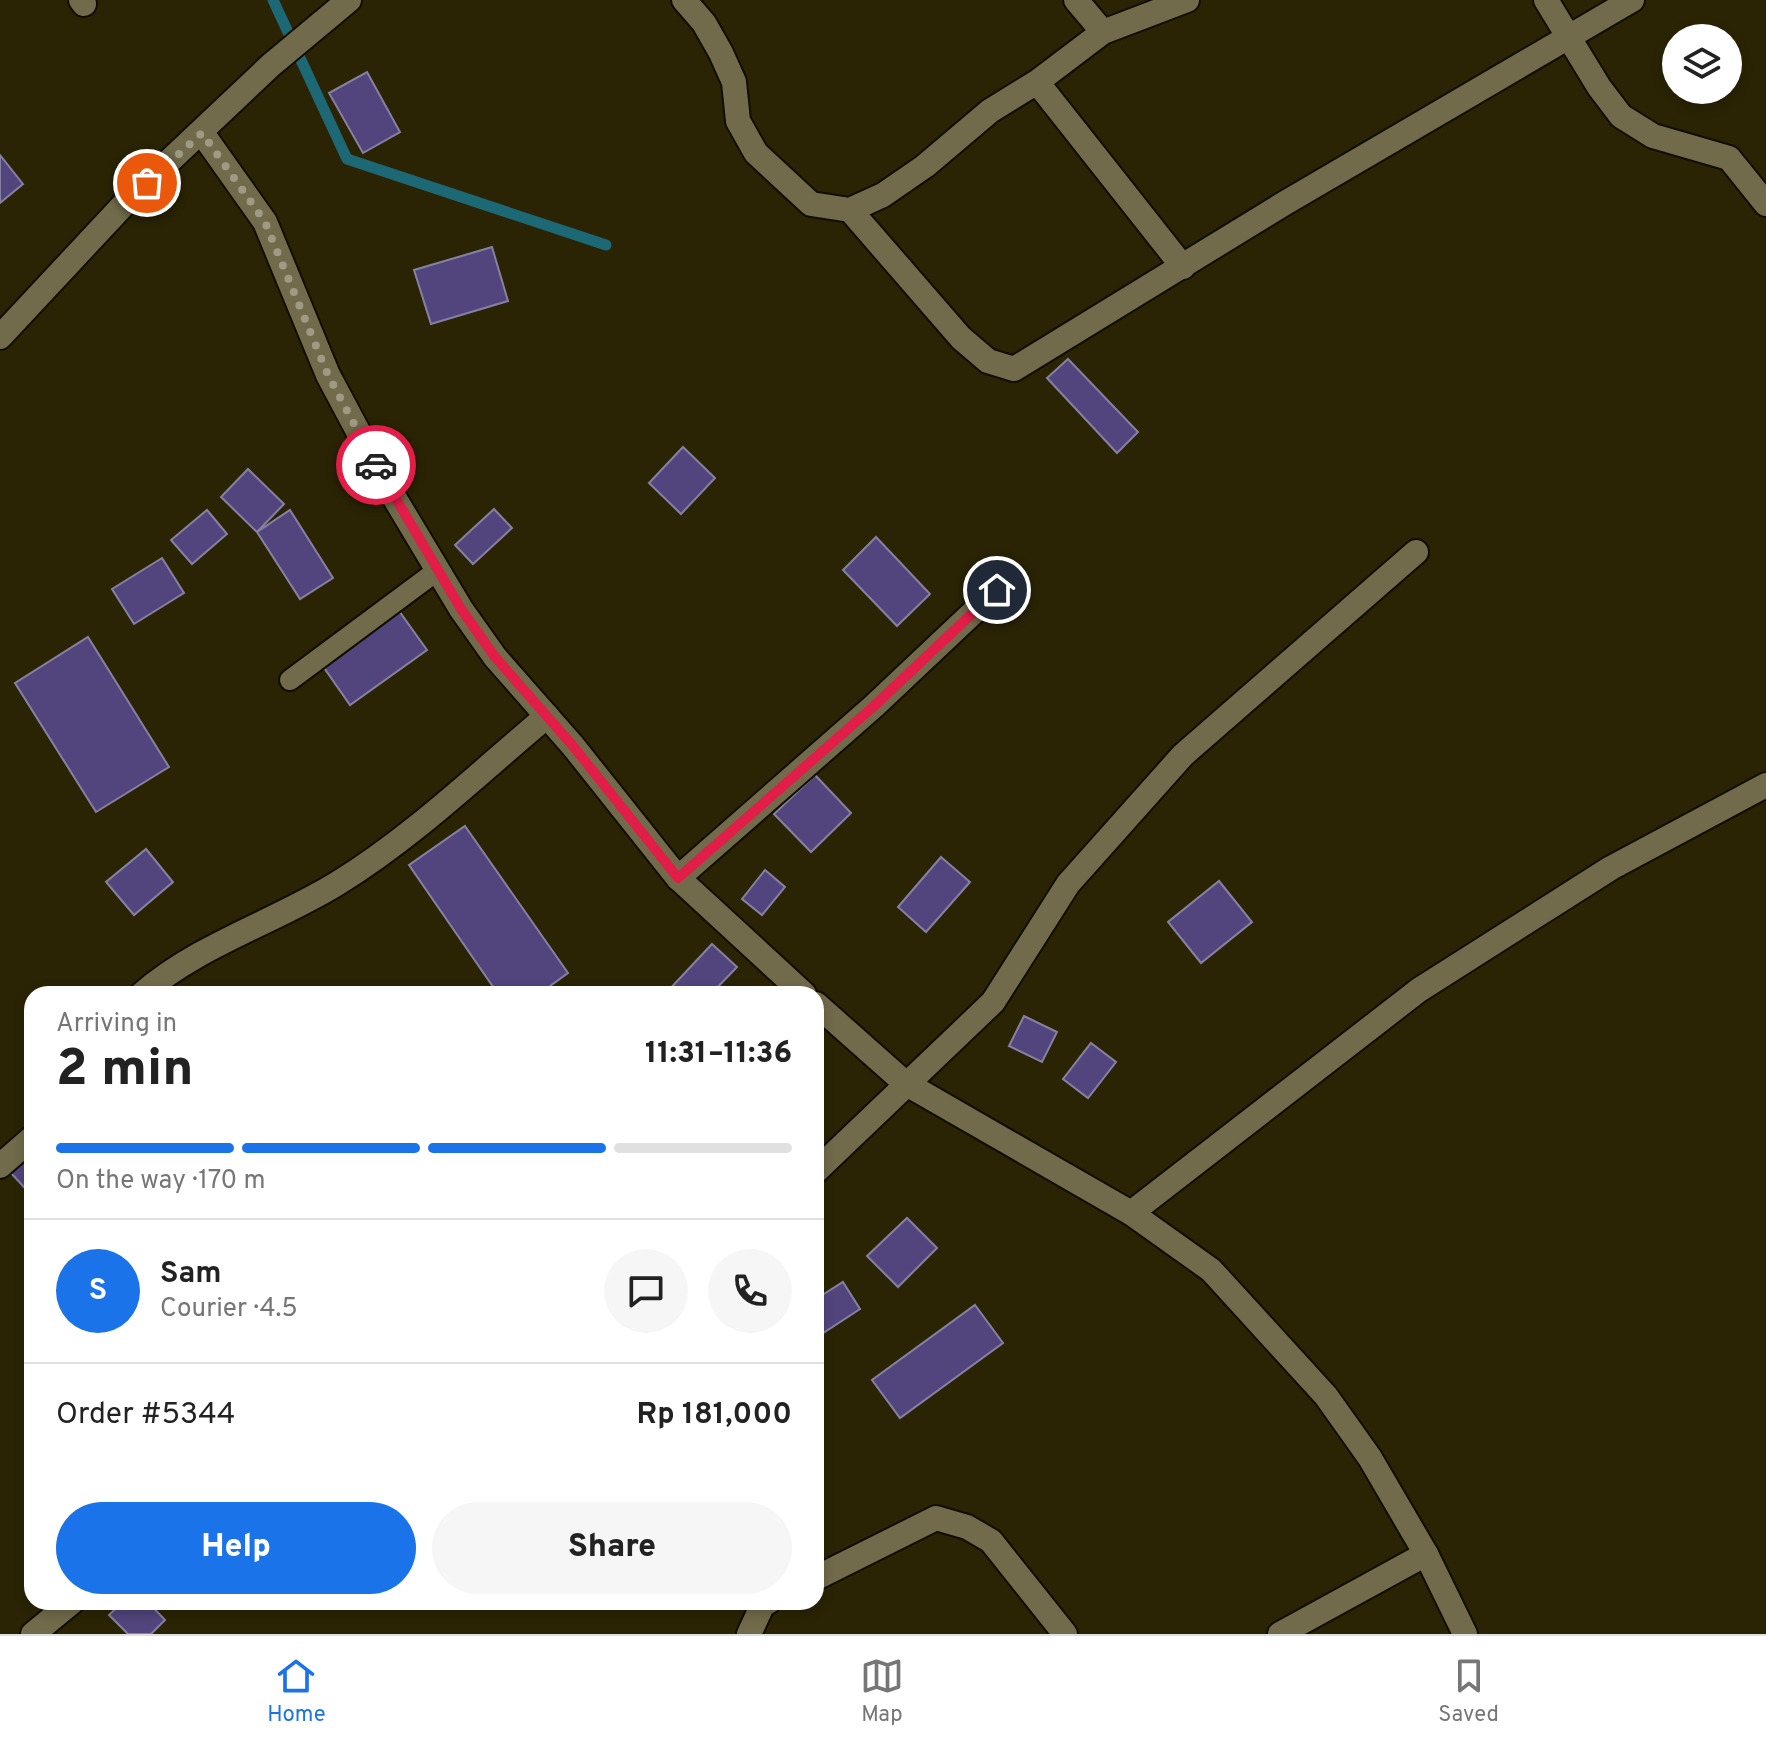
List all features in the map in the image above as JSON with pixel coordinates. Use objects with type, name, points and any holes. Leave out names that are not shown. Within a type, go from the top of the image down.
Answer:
[{"type":"street","points":[[0,337],[128,200],[271,65],[349,0]]},
{"type":"street","points":[[684,0],[704,23],[721,53],[734,82],[738,121],[756,153],[811,204],[850,210],[883,195],[925,166],[990,111],[1037,82],[1103,32],[1187,0]]},
{"type":"street","points":[[1076,0],[1103,32]]},
{"type":"street","points":[[1546,0],[1568,39],[1621,116],[1653,136],[1729,158],[1766,204]]},
{"type":"street","points":[[850,210],[961,338],[988,361],[1014,369],[1427,118],[1632,0]]},
{"type":"street","points":[[1037,82],[1183,267]]},
{"type":"street","points":[[202,133],[265,222],[328,375],[385,482],[495,657],[547,716],[678,878],[795,986]]},
{"type":"street","points":[[824,1163],[993,1002],[1068,884],[1183,755],[1416,552]]},
{"type":"street","points":[[678,878],[874,706],[997,590]]},
{"type":"street","points":[[154,986],[178,969],[339,883],[410,831],[547,716]]},
{"type":"street","points":[[1131,1213],[1419,990],[1463,960],[1611,868],[1766,785]]},
{"type":"street","points":[[824,1011],[905,1083],[1131,1213],[1211,1270],[1326,1396],[1370,1458],[1426,1554],[1465,1634]]},
{"type":"street","points":[[0,1166],[24,1145]]},
{"type":"street","points":[[824,1574],[936,1518],[967,1527],[991,1541],[1065,1634]]},
{"type":"street","points":[[1280,1634],[1426,1554]]},
{"type":"street","points":[[33,1634],[62,1610]]},
{"type":"street","points":[[749,1634],[760,1610]]},
{"type":"lane","points":[[290,680],[438,570]]},
{"type":"building","points":[[367,72],[400,132],[363,153],[329,93]]},
{"type":"building","points":[[0,155],[23,184],[0,203]]},
{"type":"building","points":[[492,247],[508,301],[431,324],[414,270]]},
{"type":"building","points":[[1068,359],[1138,432],[1117,453],[1047,378]]},
{"type":"building","points":[[683,447],[715,478],[681,514],[649,483]]},
{"type":"building","points":[[248,469],[284,504],[257,532],[221,497]]},
{"type":"building","points":[[494,509],[512,528],[473,564],[455,545]]},
{"type":"building","points":[[207,510],[227,534],[192,564],[171,540]]},
{"type":"building","points":[[290,510],[333,578],[300,599],[257,532]]},
{"type":"building","points":[[876,537],[930,594],[897,626],[843,570]]},
{"type":"building","points":[[162,558],[184,593],[134,624],[112,589]]},
{"type":"building","points":[[397,608],[427,650],[350,705],[320,662]]},
{"type":"building","points":[[88,637],[169,767],[96,812],[15,683]]},
{"type":"building","points":[[815,775],[851,813],[811,852],[774,814]]},
{"type":"building","points":[[465,826],[568,973],[550,986],[492,986],[409,865]]},
{"type":"building","points":[[146,849],[173,882],[134,915],[106,882]]},
{"type":"building","points":[[941,857],[970,882],[926,932],[898,907]]},
{"type":"building","points":[[765,870],[785,887],[762,915],[742,899]]},
{"type":"building","points":[[1219,881],[1252,922],[1201,963],[1168,922]]},
{"type":"building","points":[[712,944],[737,967],[719,986],[673,986]]},
{"type":"building","points":[[1024,1016],[1057,1032],[1042,1062],[1009,1046]]},
{"type":"building","points":[[1091,1043],[1116,1062],[1088,1098],[1063,1079]]},
{"type":"building","points":[[24,1161],[24,1187],[11,1173]]},
{"type":"building","points":[[907,1218],[937,1248],[898,1287],[867,1256]]},
{"type":"building","points":[[843,1282],[860,1309],[824,1332],[824,1294]]},
{"type":"building","points":[[975,1305],[1003,1343],[900,1418],[872,1380]]},
{"type":"building","points":[[114,1610],[156,1610],[165,1620],[151,1634],[128,1634],[109,1615]]},
{"type":"waterway","points":[[273,0],[347,159],[606,245]]},
{"type":"way so far","points":[[147,183],[202,133],[265,222],[328,375],[376,465]]},
{"type":"route","points":[[376,465],[461,609],[495,657],[573,746],[678,878],[874,706],[997,590]]}]
